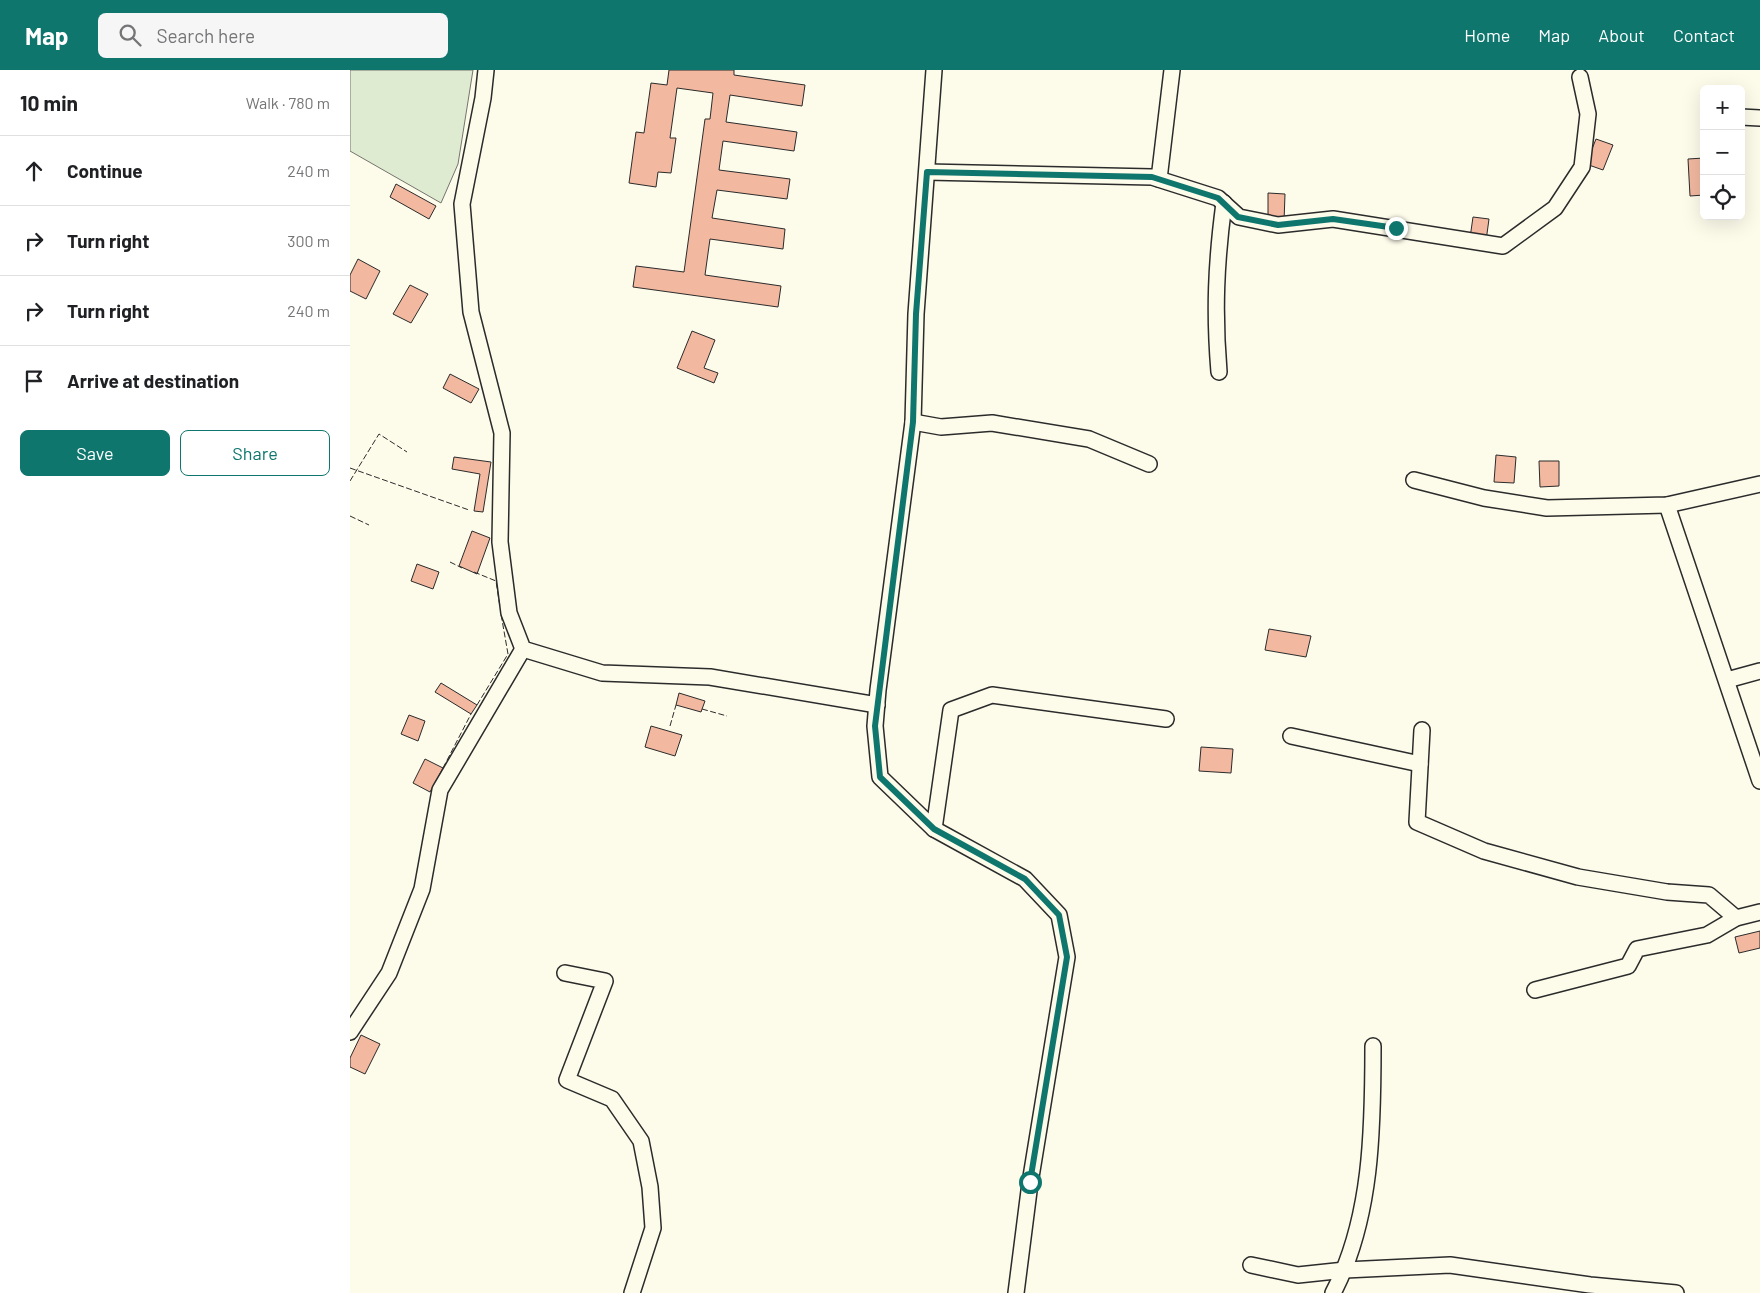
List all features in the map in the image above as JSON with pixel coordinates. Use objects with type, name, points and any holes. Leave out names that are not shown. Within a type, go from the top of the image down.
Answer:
[{"type":"street","points":[[486,70],[483,98],[462,204],[471,312],[502,433],[500,542],[509,613],[523,649]]},
{"type":"street","points":[[934,70],[916,314],[913,422],[875,726],[880,777],[934,829],[1025,879],[1059,915],[1061,923],[1067,957],[1030,1182],[1016,1293]]},
{"type":"street","points":[[1159,179],[1172,70]]},
{"type":"street","points":[[927,172],[1152,177],[1218,198],[1238,217],[1278,225],[1333,219],[1503,246],[1555,208],[1582,167],[1588,114],[1580,76]]},
{"type":"street","points":[[1745,117],[1760,118]]},
{"type":"street","points":[[1220,372],[1215,324],[1215,296],[1224,203]]},
{"type":"street","points":[[913,422],[941,427],[992,423],[1089,439],[1149,464]]},
{"type":"street","points":[[1414,480],[1484,498],[1547,508],[1667,505],[1760,484]]},
{"type":"street","points":[[1667,505],[1760,781]]},
{"type":"street","points":[[523,649],[602,674],[710,677],[877,705]]},
{"type":"street","points":[[350,1032],[389,973],[422,889],[440,790],[523,649]]},
{"type":"street","points":[[1727,680],[1760,671]]},
{"type":"street","points":[[934,829],[951,710],[992,695],[1166,719]]},
{"type":"street","points":[[1422,730],[1417,822],[1484,851],[1578,877],[1667,892],[1709,896],[1736,918]]},
{"type":"street","points":[[1290,736],[1420,764]]},
{"type":"street","points":[[1535,990],[1628,966],[1637,949],[1707,935],[1736,918],[1760,912]]},
{"type":"street","points":[[565,973],[605,981],[567,1080],[612,1099],[641,1141],[650,1188],[652,1228],[632,1293]]},
{"type":"street","points":[[1333,1293],[1345,1270],[1364,1194],[1374,1126],[1373,1046]]},
{"type":"street","points":[[1251,1265],[1298,1275],[1345,1270],[1450,1265],[1590,1285],[1676,1293]]},
{"type":"green space","points":[[350,70],[473,70],[458,164],[441,203],[350,151]]},
{"type":"building","points":[[669,70],[734,70],[734,75],[805,85],[802,106],[730,95],[726,122],[797,132],[794,151],[723,141],[719,170],[790,179],[787,199],[717,190],[712,218],[785,229],[783,249],[710,239],[705,275],[781,286],[778,307],[633,287],[636,266],[684,272],[705,119],[710,119],[713,93],[677,88],[670,138],[676,138],[671,173],[658,172],[656,187],[629,183],[636,132],[644,133],[651,83],[667,85]]},
{"type":"building","points":[[1596,139],[1613,145],[1603,170],[1586,164]]},
{"type":"building","points":[[1700,158],[1700,195],[1690,196],[1688,159]]},
{"type":"building","points":[[396,184],[436,206],[429,219],[390,197]]},
{"type":"building","points":[[1268,193],[1285,194],[1284,222],[1268,222]]},
{"type":"building","points":[[1473,217],[1489,219],[1486,241],[1470,238]]},
{"type":"building","points":[[358,259],[380,271],[366,299],[350,291],[350,275]]},
{"type":"building","points":[[410,285],[428,294],[411,323],[393,314]]},
{"type":"building","points":[[692,331],[715,340],[704,368],[718,373],[714,383],[677,368]]},
{"type":"building","points":[[450,374],[479,389],[471,403],[443,388]]},
{"type":"building","points":[[1496,455],[1516,457],[1514,483],[1494,482]]},
{"type":"building","points":[[454,457],[491,462],[483,512],[474,511],[480,474],[452,469]]},
{"type":"building","points":[[1539,461],[1559,461],[1559,486],[1540,487]]},
{"type":"building","points":[[472,531],[490,538],[477,574],[459,566]]},
{"type":"building","points":[[417,564],[439,572],[433,589],[411,581]]},
{"type":"building","points":[[1269,629],[1311,636],[1306,657],[1265,650]]},
{"type":"building","points":[[441,683],[477,705],[471,714],[435,692]]},
{"type":"building","points":[[679,693],[705,701],[701,712],[676,705]]},
{"type":"building","points":[[409,715],[425,721],[418,741],[401,734]]},
{"type":"building","points":[[651,726],[682,735],[675,756],[645,747]]},
{"type":"building","points":[[1201,747],[1233,749],[1231,773],[1199,771]]},
{"type":"building","points":[[425,759],[443,768],[430,792],[413,783]]},
{"type":"building","points":[[1760,931],[1760,948],[1739,953],[1735,937]]},
{"type":"building","points":[[361,1035],[380,1044],[365,1074],[350,1067],[350,1058]]},
{"type":"fence","points":[[350,481],[379,434],[407,452]]},
{"type":"fence","points":[[350,468],[469,510]]},
{"type":"fence","points":[[350,516],[369,525]]},
{"type":"fence","points":[[450,562],[462,568]]},
{"type":"fence","points":[[474,572],[496,581],[500,607]]},
{"type":"fence","points":[[477,705],[508,654],[501,614]]},
{"type":"fence","points":[[670,726],[676,705]]},
{"type":"fence","points":[[702,709],[727,716]]},
{"type":"fence","points":[[443,768],[471,714]]},
{"type":"route","points":[[1030,1182],[1067,957],[1059,915],[1025,879],[934,829],[880,777],[875,726],[913,422],[916,314],[927,172],[1152,177],[1218,198],[1238,217],[1278,225],[1333,219],[1396,228]]}]
